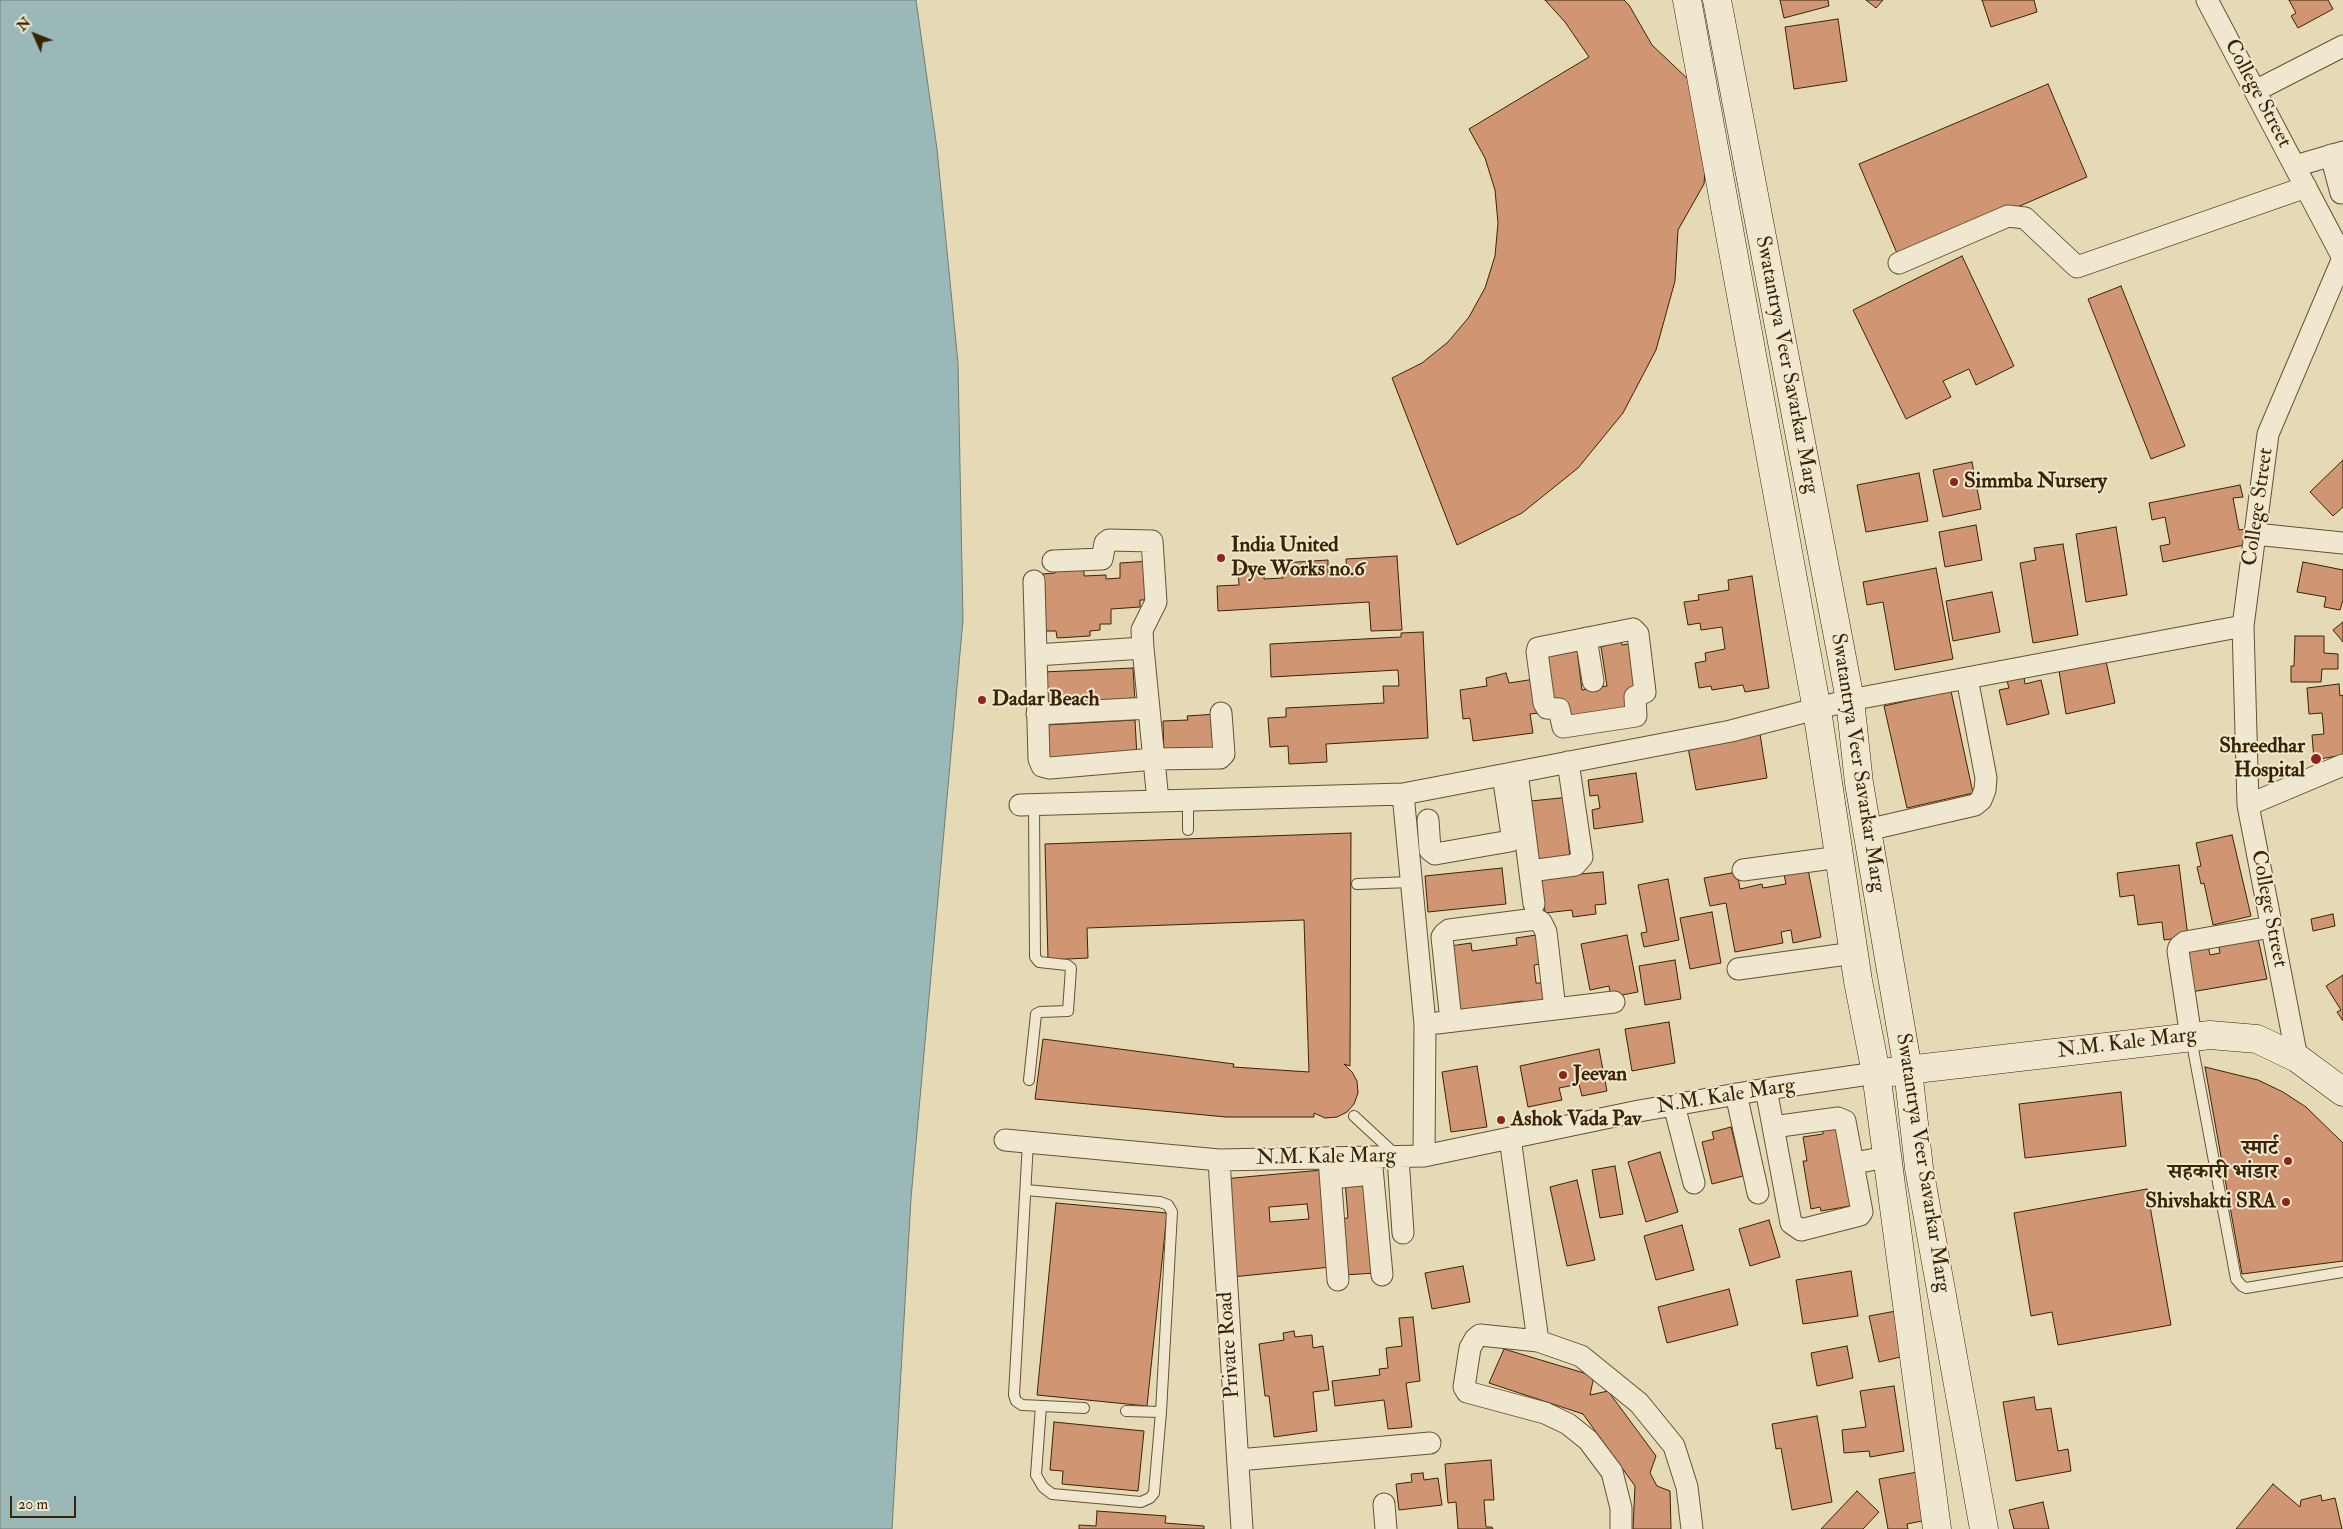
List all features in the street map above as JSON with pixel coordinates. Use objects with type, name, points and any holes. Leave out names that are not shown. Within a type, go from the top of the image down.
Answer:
[{"type":"main road","name":"Swatantrya Veer Savarkar Marg","points":[[1687,0],[1818,710],[1854,953],[1876,1073],[1937,1529]]},
{"type":"main road","name":"Swatantrya Veer Savarkar Marg","points":[[1717,0],[1850,700],[1859,783],[1908,1070],[1919,1168],[1984,1529]]},
{"type":"main road","name":"N.M. Kale Marg","points":[[1876,1073],[2210,1034],[2258,1039],[2297,1058],[2343,1092]]},
{"type":"street","name":"College Street","points":[[2207,0],[2343,258],[2268,434],[2243,626],[2248,805],[2297,1058]]},
{"type":"street","points":[[2255,91],[2343,46]]},
{"type":"street","points":[[2295,166],[2337,154],[2341,193]]},
{"type":"street","points":[[1900,263],[2008,216],[2025,218],[2077,267],[2306,187]]},
{"type":"street","points":[[2255,534],[2343,543]]},
{"type":"street","points":[[1053,561],[1102,559],[1105,543],[1109,540],[1152,541],[1156,602],[1142,630],[1158,801]]},
{"type":"street","points":[[1034,581],[1039,759],[1040,763],[1045,767],[1223,756],[1221,713]]},
{"type":"street","points":[[1027,805],[1403,794],[1731,730],[1818,710],[1850,700],[2243,626]]},
{"type":"street","points":[[1633,629],[1638,634],[1645,692],[1635,696],[1637,715],[1563,727],[1558,709],[1549,709],[1544,703],[1538,648],[1586,638],[1633,629]]},
{"type":"street","points":[[1586,638],[1594,682]]},
{"type":"street","points":[[1036,655],[1143,648]]},
{"type":"street","points":[[1867,830],[1975,805],[1981,800],[1985,790],[1986,778],[1967,678]]},
{"type":"street","points":[[1038,714],[1149,708]]},
{"type":"street","points":[[1600,722],[1606,755]]},
{"type":"street","points":[[1530,871],[1575,865],[1582,857],[1568,762]]},
{"type":"street","points":[[2248,805],[2343,765]]},
{"type":"street","points":[[1428,820],[1430,850],[1435,854],[1510,841],[1512,835],[1510,773]]},
{"type":"street","points":[[1510,773],[1530,871],[1534,904]]},
{"type":"street","points":[[1403,794],[1425,1024],[1424,1156]]},
{"type":"street","points":[[1743,870],[1840,857]]},
{"type":"street","points":[[1451,1021],[1444,934],[1450,930],[1536,919],[1544,926],[1555,1009]]},
{"type":"street","points":[[2191,1037],[2178,951],[2179,947],[2185,942],[2272,927]]},
{"type":"street","points":[[1738,969],[1854,953]]},
{"type":"street","points":[[1425,1024],[1614,1002]]},
{"type":"street","name":"N.M. Kale Marg","points":[[1005,1140],[1219,1160],[1330,1168],[1372,1166],[1398,1157],[1424,1156],[1674,1105],[1876,1073]]},
{"type":"street","points":[[1766,1089],[1773,1127],[1791,1223],[1797,1229],[1802,1230],[1860,1215],[1862,1212],[1847,1124],[1841,1118],[1773,1127]]},
{"type":"street","points":[[1736,1094],[1758,1193]]},
{"type":"street","points":[[1674,1105],[1688,1148],[1694,1183]]},
{"type":"street","points":[[1510,1138],[1538,1341]]},
{"type":"street","points":[[1398,1157],[1403,1233]]},
{"type":"street","points":[[1854,1163],[1887,1157]]},
{"type":"street","name":"Private Road","points":[[1219,1160],[1242,1529]]},
{"type":"street","points":[[1372,1166],[1382,1275]]},
{"type":"street","points":[[1330,1168],[1338,1280]]},
{"type":"street","points":[[1621,1529],[1621,1508],[1612,1472],[1588,1440],[1568,1424],[1545,1413],[1467,1392],[1464,1387],[1470,1348],[1480,1335],[1538,1341],[1581,1356],[1639,1403],[1674,1446],[1687,1487],[1692,1529]]},
{"type":"street","points":[[1238,1460],[1430,1443]]},
{"type":"street","points":[[1384,1504],[1386,1529]]},
{"type":"lane","points":[[1188,800],[1188,830]]},
{"type":"lane","points":[[1027,805],[1035,957],[1039,962],[1067,965],[1071,968],[1068,1011],[1040,1012],[1036,1014],[1029,1080]]},
{"type":"lane","points":[[1357,884],[1411,882]]},
{"type":"lane","points":[[2191,1037],[2236,1279],[2246,1288],[2343,1272]]},
{"type":"lane","points":[[1354,1116],[1398,1157]]},
{"type":"lane","points":[[1028,1142],[1014,1395],[1016,1401],[1022,1405],[1084,1408]]},
{"type":"lane","points":[[1026,1190],[1160,1202],[1168,1205],[1172,1212],[1161,1412],[1154,1493],[1150,1498],[1141,1502],[1052,1494],[1043,1487],[1036,1475],[1041,1406]]},
{"type":"lane","points":[[1126,1411],[1161,1412]]},
{"type":"water","points":[[0,0],[916,0],[937,149],[958,363],[963,620],[911,1198],[892,1529],[0,1529]]},
{"type":"building","points":[[1545,0],[1624,0],[1629,5],[1652,45],[1690,81],[1708,131],[1704,184],[1678,230],[1675,281],[1656,350],[1623,413],[1578,468],[1522,513],[1457,545],[1392,378],[1422,363],[1448,342],[1469,317],[1485,288],[1495,256],[1498,223],[1495,190],[1485,158],[1469,129],[1589,57],[1565,22]]},
{"type":"building","points":[[1780,0],[1828,0],[1829,6],[1784,18]]},
{"type":"building","points":[[1866,0],[1883,0],[1876,8]]},
{"type":"building","points":[[1982,0],[2034,0],[2037,12],[1991,27]]},
{"type":"building","points":[[2289,0],[2328,0],[2333,9],[2298,28],[2291,16],[2296,13]]},
{"type":"building","points":[[1838,19],[1847,81],[1794,89],[1785,27]]},
{"type":"building","points":[[2048,84],[2087,177],[1899,258],[1859,164]]},
{"type":"building","points":[[1962,256],[2014,366],[1976,385],[1969,369],[1943,381],[1951,397],[1906,419],[1853,310]]},
{"type":"building","points":[[2121,286],[2185,446],[2151,459],[2088,299]]},
{"type":"building","points":[[2343,460],[2343,507],[2333,516],[2310,492]]},
{"type":"building","points":[[1972,462],[1981,509],[1943,517],[1933,470]]},
{"type":"building","points":[[1919,473],[1928,521],[1866,532],[1857,485]]},
{"type":"building","points":[[2240,485],[2243,497],[2233,498],[2239,530],[2246,529],[2249,544],[2163,562],[2160,546],[2170,544],[2165,517],[2152,520],[2149,503]]},
{"type":"building","points":[[1976,525],[1982,560],[1945,567],[1939,532]]},
{"type":"building","points":[[2116,527],[2127,595],[2086,602],[2076,534]]},
{"type":"building","points":[[2063,544],[2078,635],[2033,643],[2020,563],[2036,560],[2034,548]]},
{"type":"building","points":[[1397,556],[1402,630],[1371,631],[1369,602],[1218,611],[1217,586],[1239,585],[1238,569],[1264,567],[1264,579],[1283,578],[1282,563],[1328,560],[1328,576],[1347,575],[1346,559]]},
{"type":"building","points":[[1150,561],[1151,600],[1140,600],[1140,607],[1111,609],[1111,624],[1100,624],[1100,630],[1090,631],[1090,636],[1057,638],[1056,631],[1045,631],[1042,574],[1055,573],[1055,569],[1084,567],[1084,576],[1106,575],[1106,579],[1120,578],[1120,563]]},
{"type":"building","points":[[2303,562],[2343,570],[2343,600],[2340,610],[2324,607],[2326,597],[2297,592]]},
{"type":"building","points":[[1936,568],[1953,659],[1895,670],[1883,602],[1867,605],[1863,582]]},
{"type":"building","points":[[1752,576],[1769,688],[1745,692],[1743,685],[1712,690],[1711,686],[1699,688],[1695,663],[1706,661],[1705,653],[1725,649],[1722,627],[1701,630],[1700,623],[1688,625],[1684,602],[1699,600],[1698,595],[1729,590],[1728,580]]},
{"type":"building","points":[[1992,592],[2000,632],[1953,641],[1946,601]]},
{"type":"building","points":[[2343,622],[2343,642],[2333,630]]},
{"type":"building","points":[[1423,632],[1428,738],[1326,744],[1327,762],[1289,764],[1288,746],[1270,747],[1268,718],[1286,717],[1286,708],[1384,703],[1383,686],[1399,686],[1398,670],[1271,677],[1270,644],[1401,637],[1401,633]]},
{"type":"building","points":[[2295,636],[2324,636],[2324,653],[2338,654],[2338,669],[2322,669],[2321,682],[2291,682],[2291,666],[2294,666]]},
{"type":"building","points":[[1621,641],[1622,645],[1635,643],[1642,689],[1633,715],[1567,724],[1564,700],[1549,702],[1542,655],[1577,650],[1582,690],[1607,686],[1601,647]]},
{"type":"building","points":[[2106,661],[2115,703],[2066,714],[2059,671]]},
{"type":"building","points":[[1133,668],[1135,702],[1043,706],[1043,672]]},
{"type":"building","points":[[1506,673],[1509,683],[1535,679],[1539,713],[1530,714],[1533,733],[1473,741],[1470,718],[1463,719],[1460,690],[1487,686],[1486,678]]},
{"type":"building","points":[[2024,677],[2025,684],[2041,680],[2049,714],[2007,725],[1999,690],[2009,688],[2007,681]]},
{"type":"building","points":[[2339,684],[2340,696],[2343,695],[2343,755],[2314,760],[2312,735],[2324,734],[2322,713],[2309,714],[2307,688]]},
{"type":"building","points":[[1951,691],[1973,793],[1907,808],[1884,706]]},
{"type":"building","points":[[1217,714],[1219,753],[1164,756],[1163,721],[1188,720],[1187,716]]},
{"type":"building","points":[[1135,720],[1137,757],[1048,762],[1046,725]]},
{"type":"building","points":[[1760,734],[1767,778],[1696,790],[1687,742]]},
{"type":"building","points":[[1636,773],[1643,822],[1594,829],[1592,810],[1600,808],[1598,795],[1590,796],[1588,780]]},
{"type":"building","points":[[1570,797],[1574,839],[1568,839],[1570,857],[1539,860],[1531,801]]},
{"type":"building","points":[[1351,833],[1350,1066],[1344,1064],[1357,1081],[1358,1093],[1354,1104],[1347,1112],[1337,1117],[1325,1118],[1314,1113],[1314,1117],[1226,1117],[1035,1099],[1043,1039],[1234,1064],[1233,1067],[1309,1072],[1304,920],[1087,928],[1088,958],[1048,960],[1045,844]]},
{"type":"building","points":[[2232,835],[2251,916],[2213,925],[2204,883],[2201,884],[2197,867],[2201,866],[2196,843]]},
{"type":"building","points":[[2179,865],[2188,937],[2164,940],[2162,922],[2138,925],[2134,895],[2120,897],[2117,873]]},
{"type":"building","points":[[1502,868],[1506,904],[1428,912],[1425,876]]},
{"type":"building","points":[[1808,869],[1821,937],[1793,943],[1791,930],[1781,932],[1783,943],[1735,952],[1726,903],[1710,906],[1704,878],[1737,872],[1740,889],[1762,884],[1763,888],[1786,884],[1784,874]]},
{"type":"building","points":[[1603,872],[1606,904],[1595,905],[1596,914],[1573,917],[1572,910],[1545,913],[1541,873],[1557,876]]},
{"type":"building","points":[[1668,879],[1679,940],[1644,947],[1641,933],[1647,932],[1638,885]]},
{"type":"building","points":[[1712,912],[1721,963],[1690,969],[1680,918]]},
{"type":"building","points":[[2333,914],[2335,926],[2313,931],[2311,919]]},
{"type":"building","points":[[2257,934],[2267,979],[2191,992],[2186,950],[2208,945],[2210,955],[2220,953],[2218,942]]},
{"type":"building","points":[[1536,935],[1540,964],[1534,965],[1536,983],[1543,983],[1546,1004],[1524,1006],[1523,1001],[1502,1004],[1502,1009],[1456,1015],[1450,946],[1471,943],[1472,951],[1517,945],[1516,938]]},
{"type":"building","points":[[1627,935],[1638,992],[1611,997],[1609,986],[1590,990],[1581,944]]},
{"type":"building","points":[[1675,960],[1681,999],[1645,1005],[1639,966]]},
{"type":"building","points":[[2343,975],[2343,1021],[2337,1012],[2341,1010],[2326,986]]},
{"type":"building","points":[[1669,1022],[1675,1063],[1632,1071],[1625,1029]]},
{"type":"building","name":"Jeevan","points":[[1599,1049],[1607,1091],[1582,1096],[1579,1084],[1559,1088],[1562,1100],[1528,1107],[1520,1066]]},
{"type":"building","points":[[1477,1066],[1487,1127],[1451,1132],[1442,1072]]},
{"type":"building","name":"Shivshakti SRA","points":[[2205,1067],[2258,1080],[2283,1092],[2306,1107],[2343,1143],[2343,1261],[2242,1274]]},
{"type":"building","points":[[2121,1092],[2126,1146],[2025,1158],[2019,1104]]},
{"type":"building","points":[[1842,1125],[1856,1205],[1821,1211],[1820,1207],[1811,1209],[1803,1161],[1807,1161],[1803,1137],[1823,1134],[1823,1128]]},
{"type":"building","points":[[1731,1127],[1743,1176],[1712,1184],[1702,1142],[1714,1139],[1712,1132]]},
{"type":"building","points":[[1660,1152],[1678,1212],[1646,1222],[1628,1162]]},
{"type":"building","points":[[1615,1166],[1623,1214],[1600,1218],[1592,1170]]},
{"type":"building","points":[[1322,1170],[1331,1267],[1232,1277],[1223,1179]],"holes":[[[1307,1204],[1309,1219],[1270,1222],[1269,1207]]]},
{"type":"building","points":[[1368,1180],[1376,1273],[1344,1275],[1340,1219],[1348,1218],[1345,1181]]},
{"type":"building","points":[[1577,1180],[1595,1260],[1567,1266],[1550,1187]]},
{"type":"building","points":[[2147,1189],[2171,1325],[2058,1345],[2052,1312],[2031,1316],[2014,1213]]},
{"type":"building","points":[[1056,1203],[1167,1213],[1147,1406],[1037,1395]]},
{"type":"building","points":[[1769,1220],[1780,1257],[1750,1266],[1739,1229]]},
{"type":"building","points":[[1682,1225],[1694,1270],[1656,1280],[1644,1236]]},
{"type":"building","points":[[1463,1266],[1470,1302],[1432,1309],[1425,1273]]},
{"type":"building","points":[[1851,1271],[1858,1316],[1803,1324],[1796,1280]]},
{"type":"building","points":[[1729,1289],[1738,1325],[1667,1343],[1658,1307]]},
{"type":"building","points":[[1896,1311],[1905,1356],[1879,1362],[1869,1316]]},
{"type":"building","points":[[1413,1317],[1420,1381],[1406,1383],[1412,1427],[1388,1429],[1384,1400],[1335,1406],[1332,1381],[1380,1375],[1379,1369],[1388,1368],[1386,1348],[1402,1346],[1399,1318]]},
{"type":"building","points":[[1294,1331],[1295,1337],[1312,1335],[1313,1348],[1323,1346],[1329,1390],[1313,1392],[1317,1431],[1274,1437],[1269,1396],[1265,1396],[1259,1344],[1284,1340],[1283,1333]]},
{"type":"building","points":[[1847,1346],[1853,1378],[1817,1386],[1811,1353]]},
{"type":"building","points":[[1504,1349],[1594,1376],[1590,1395],[1608,1391],[1656,1456],[1650,1473],[1657,1486],[1670,1491],[1671,1529],[1633,1529],[1635,1486],[1583,1414],[1489,1383]]},
{"type":"building","points":[[1894,1386],[1904,1451],[1870,1457],[1869,1451],[1844,1453],[1842,1430],[1866,1427],[1860,1391]]},
{"type":"building","points":[[2034,1397],[2036,1410],[2051,1408],[2058,1451],[2068,1449],[2071,1471],[2016,1481],[2003,1402]]},
{"type":"building","points":[[1817,1416],[1832,1502],[1792,1510],[1781,1448],[1776,1449],[1772,1424]]},
{"type":"building","points":[[1054,1422],[1144,1431],[1138,1491],[1062,1484],[1063,1471],[1050,1470]]},
{"type":"building","points":[[1491,1460],[1494,1500],[1484,1500],[1486,1527],[1492,1527],[1493,1529],[1458,1529],[1456,1502],[1448,1503],[1445,1464]]},
{"type":"building","points":[[1923,1471],[1932,1519],[1907,1524],[1908,1529],[1888,1529],[1879,1479]]},
{"type":"building","points":[[1423,1473],[1424,1480],[1438,1478],[1442,1505],[1399,1510],[1396,1484],[1412,1482],[1411,1474]]},
{"type":"building","points":[[2273,1484],[2300,1507],[2301,1500],[2321,1495],[2322,1501],[2335,1498],[2342,1529],[2236,1529]]},
{"type":"building","points":[[1857,1491],[1879,1512],[1863,1529],[1821,1529]]},
{"type":"building","points":[[2043,1502],[2049,1529],[2014,1529],[2009,1510]]},
{"type":"building","points":[[1097,1511],[1166,1516],[1165,1523],[1204,1526],[1204,1529],[1079,1529],[1079,1525],[1096,1526]]},
{"type":"place","name":"Simmba Nursery","points":[[1954,482]]},
{"type":"place","name":"India United Dye Works no.6","points":[[1221,558]]},
{"type":"place","name":"Dadar Beach","points":[[982,700]]},
{"type":"place","name":"Shreedhar Hospital","points":[[2316,759]]},
{"type":"place","name":"Jeevan","points":[[1563,1075]]},
{"type":"place","name":"Ashok Vada Pav","points":[[1501,1120]]},
{"type":"place","name":"स्मार्ट सहकारी भांडार","points":[[2288,1161]]},
{"type":"place","name":"Shivshakti SRA","points":[[2286,1202]]}]
